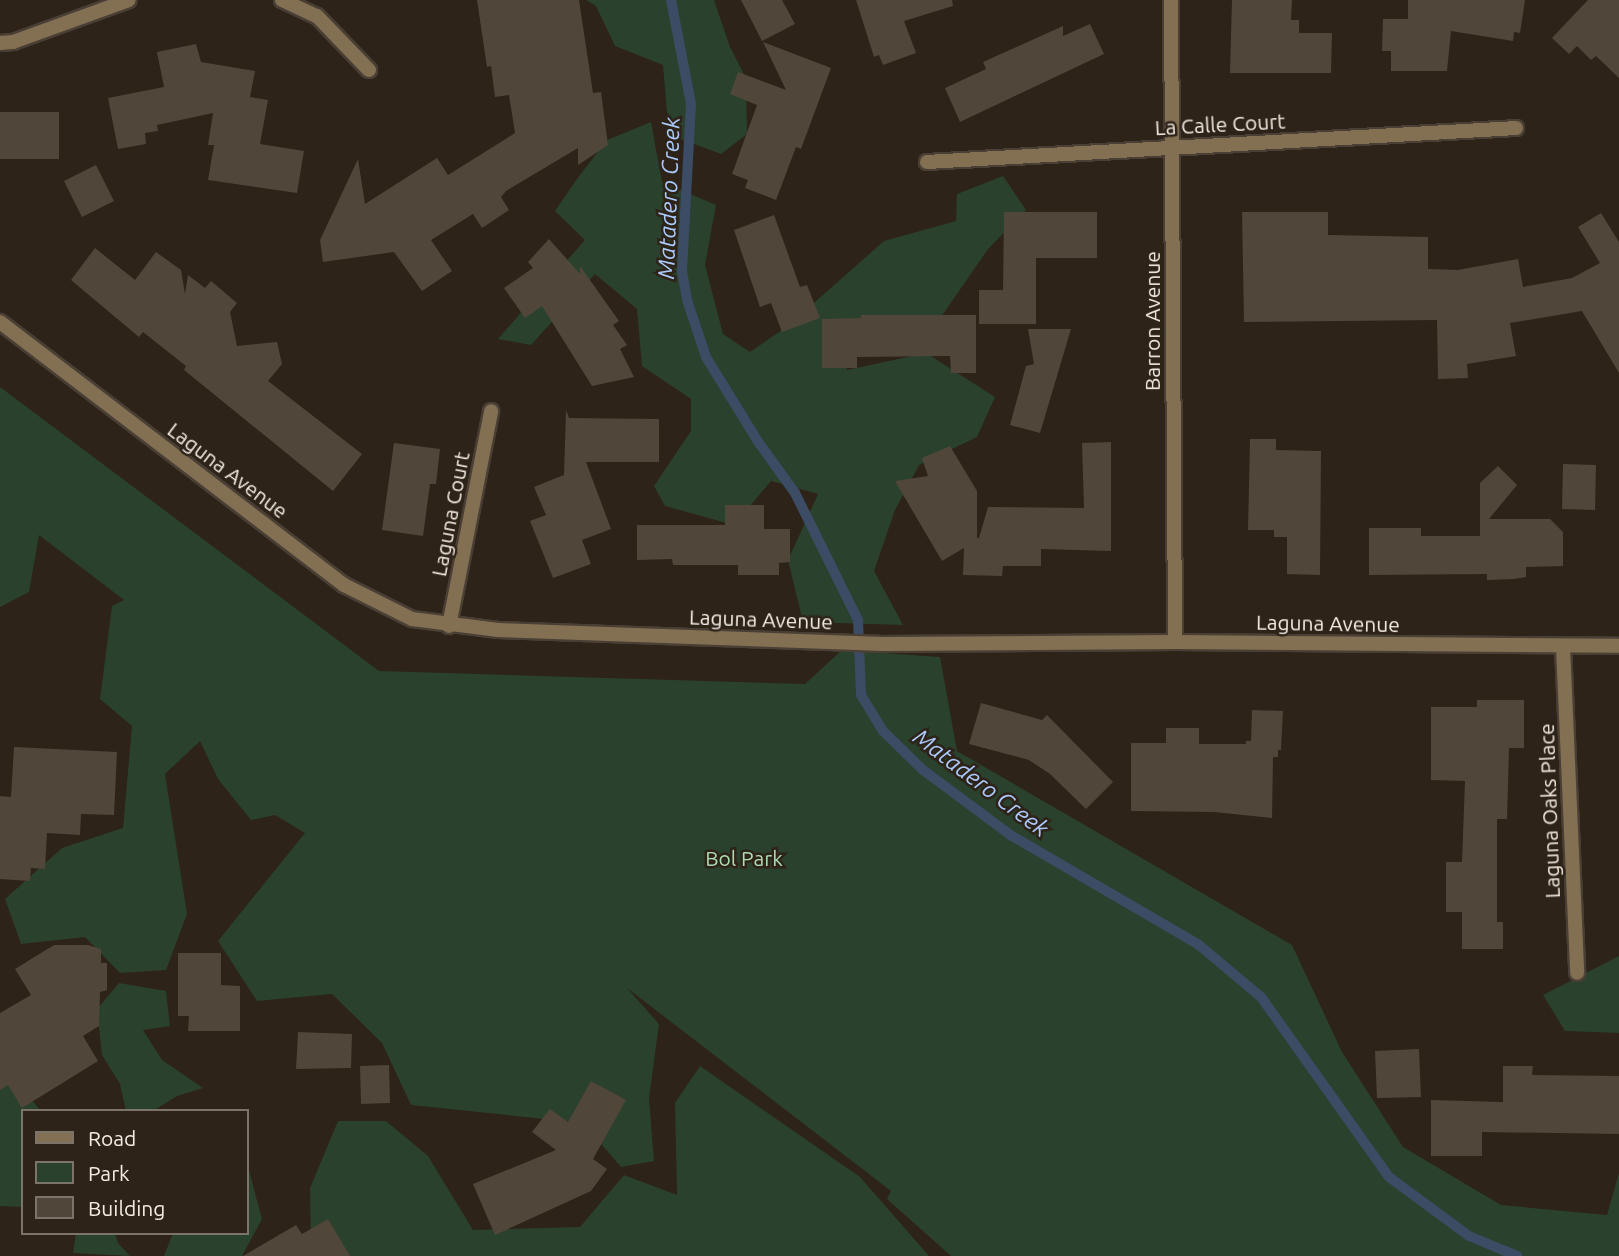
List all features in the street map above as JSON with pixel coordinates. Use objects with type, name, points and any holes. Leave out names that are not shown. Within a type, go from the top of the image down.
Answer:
[{"type":"street","points":[[0,43],[13,42],[129,0]]},
{"type":"street","points":[[282,0],[317,16],[369,70]]},
{"type":"street","name":"Barron Avenue","points":[[1171,0],[1175,642]]},
{"type":"street","name":"La Calle Court","points":[[927,162],[1516,128]]},
{"type":"street","name":"Laguna Avenue","points":[[0,322],[344,585],[412,619],[449,626],[836,643],[1175,642],[1619,646]]},
{"type":"street","name":"Laguna Court","points":[[449,626],[491,411]]},
{"type":"street","name":"Laguna Oaks Place","points":[[1563,647],[1577,973]]},
{"type":"green space","points":[[586,0],[714,0],[730,47],[746,78],[747,134],[721,154],[678,138],[667,113],[663,65],[615,46],[596,6]]},
{"type":"green space","points":[[651,122],[662,182],[716,205],[705,265],[723,334],[750,352],[789,325],[884,241],[956,221],[957,194],[1003,176],[1026,210],[988,249],[939,320],[840,339],[847,370],[926,353],[995,397],[977,437],[919,465],[895,510],[874,571],[903,625],[803,622],[788,560],[818,494],[771,481],[734,525],[665,506],[654,486],[691,431],[691,399],[642,366],[637,309],[595,274],[531,345],[498,339],[585,240],[555,211],[577,179],[607,140]]},
{"type":"green space","name":"Bol Park","points":[[0,387],[379,671],[805,684],[842,650],[940,657],[957,751],[1292,945],[1342,1052],[1403,1147],[1501,1205],[1607,1215],[1619,1173],[1619,1256],[951,1256],[887,1199],[891,1191],[627,988],[659,1024],[649,1098],[654,1161],[621,1167],[583,1123],[411,1105],[382,1043],[332,994],[257,1001],[218,941],[305,833],[275,815],[251,820],[218,779],[200,741],[165,774],[187,914],[166,970],[120,973],[85,937],[21,944],[5,899],[62,848],[123,828],[132,726],[100,699],[112,606],[124,600],[39,535],[29,592],[0,607]]},
{"type":"green space","points":[[1619,956],[1619,1033],[1565,1031],[1543,995]]},
{"type":"green space","points":[[119,983],[166,991],[170,1026],[143,1030],[162,1060],[203,1088],[177,1096],[156,1109],[126,1109],[120,1084],[102,1055],[97,1009]]},
{"type":"green space","points":[[700,1066],[860,1177],[929,1256],[311,1256],[310,1188],[338,1121],[386,1121],[428,1156],[473,1230],[580,1227],[624,1175],[677,1195],[675,1103]]},
{"type":"green space","points":[[0,1081],[15,1081],[39,1109],[21,1109],[21,1207],[0,1206]]},
{"type":"green space","points":[[248,1167],[262,1219],[242,1256],[164,1256],[172,1235],[248,1235]]},
{"type":"green space","points":[[76,1235],[116,1235],[118,1243],[130,1256],[73,1253]]},
{"type":"building","points":[[477,0],[579,0],[593,93],[601,92],[608,145],[578,165],[578,148],[506,191],[501,197],[509,210],[482,228],[473,214],[431,240],[452,271],[422,291],[394,252],[323,262],[320,240],[358,159],[365,204],[437,158],[448,175],[515,133],[509,95],[495,97],[491,66],[487,67]]},
{"type":"building","points":[[741,0],[782,0],[795,24],[762,41]]},
{"type":"building","points":[[856,0],[952,0],[953,6],[904,21],[916,53],[883,65],[879,55],[874,57]]},
{"type":"building","points":[[1232,0],[1292,0],[1291,20],[1299,20],[1299,33],[1332,33],[1331,73],[1230,73]]},
{"type":"building","points":[[1408,0],[1525,0],[1520,33],[1514,32],[1513,41],[1451,31],[1447,71],[1391,71],[1391,51],[1382,51],[1383,19],[1408,19]]},
{"type":"building","points":[[1588,0],[1619,0],[1619,78],[1596,56],[1591,60],[1577,46],[1569,54],[1552,38]]},
{"type":"building","points":[[1090,24],[1104,54],[960,122],[945,88],[986,69],[983,62],[1063,26],[1063,36]]},
{"type":"building","points":[[763,42],[831,68],[801,149],[796,147],[776,200],[745,188],[748,180],[732,174],[757,105],[730,94],[738,72],[786,90]]},
{"type":"building","points":[[196,44],[201,62],[255,71],[250,97],[268,100],[260,144],[304,151],[297,193],[208,180],[214,145],[208,145],[213,113],[157,125],[158,131],[145,133],[146,144],[118,149],[108,98],[164,87],[157,52]]},
{"type":"building","points":[[0,112],[59,112],[59,159],[0,159]]},
{"type":"building","points":[[96,165],[114,201],[82,217],[64,181]]},
{"type":"building","points":[[1004,212],[1097,212],[1097,258],[1036,258],[1036,324],[979,324],[979,290],[1003,290]]},
{"type":"building","points":[[1242,212],[1328,212],[1328,235],[1428,237],[1428,269],[1458,270],[1518,259],[1523,287],[1572,278],[1600,263],[1578,227],[1601,213],[1619,242],[1619,373],[1582,311],[1510,323],[1516,356],[1467,364],[1468,378],[1438,379],[1437,320],[1244,322]]},
{"type":"building","points":[[774,215],[800,287],[807,285],[820,318],[782,332],[771,303],[760,307],[734,230]]},
{"type":"building","points":[[549,239],[580,274],[580,266],[619,321],[613,325],[627,345],[620,349],[634,377],[592,386],[542,306],[525,318],[504,288],[533,268],[528,262]]},
{"type":"building","points":[[95,248],[135,280],[156,252],[181,270],[185,294],[188,275],[205,288],[211,281],[237,303],[230,312],[237,346],[277,342],[282,364],[268,381],[362,454],[333,491],[184,370],[186,366],[143,332],[139,337],[71,280]]},
{"type":"building","points":[[861,315],[976,315],[976,373],[951,373],[950,356],[857,357],[857,368],[822,368],[822,319],[861,318]]},
{"type":"building","points":[[1028,329],[1071,329],[1040,433],[1010,425],[1026,366],[1034,364]]},
{"type":"building","points":[[566,410],[569,418],[659,419],[659,462],[586,462],[611,529],[582,540],[591,564],[553,578],[530,521],[546,515],[534,487],[564,475]]},
{"type":"building","points":[[1250,439],[1276,439],[1276,450],[1321,451],[1320,575],[1287,574],[1287,537],[1274,537],[1274,530],[1248,530]]},
{"type":"building","points":[[1111,442],[1111,551],[1041,549],[1041,566],[1003,566],[1002,576],[963,575],[964,548],[942,561],[895,481],[928,476],[922,458],[950,446],[977,491],[979,538],[988,507],[1084,508],[1082,443]]},
{"type":"building","points":[[394,443],[440,449],[436,484],[430,484],[423,536],[382,530]]},
{"type":"building","points":[[1563,464],[1596,465],[1595,510],[1562,509]]},
{"type":"building","points":[[1498,466],[1517,485],[1489,519],[1550,519],[1563,532],[1563,566],[1526,567],[1526,577],[1514,579],[1487,580],[1487,574],[1369,575],[1369,528],[1421,528],[1421,536],[1480,536],[1480,483]]},
{"type":"building","points":[[725,505],[764,505],[764,529],[790,529],[790,562],[779,563],[779,575],[738,575],[738,565],[673,565],[672,559],[637,560],[637,525],[725,525]]},
{"type":"building","points":[[1477,700],[1524,700],[1524,748],[1509,748],[1507,819],[1497,819],[1497,922],[1503,922],[1503,949],[1462,949],[1462,912],[1446,912],[1446,862],[1462,862],[1465,781],[1431,780],[1431,707],[1477,707]]},
{"type":"building","points":[[981,703],[1042,720],[1047,715],[1113,782],[1086,809],[1050,774],[1029,760],[969,744]]},
{"type":"building","points":[[1252,710],[1283,711],[1281,750],[1278,750],[1278,757],[1273,757],[1272,818],[1214,812],[1131,811],[1131,743],[1166,743],[1166,728],[1199,728],[1199,744],[1246,744],[1246,741],[1251,741]]},
{"type":"building","points":[[14,747],[117,752],[114,815],[81,814],[80,835],[47,833],[45,869],[31,868],[30,881],[0,879],[0,796],[11,797]]},
{"type":"building","points":[[54,945],[88,945],[101,949],[101,963],[107,963],[107,990],[100,992],[99,1026],[83,1036],[98,1061],[22,1108],[8,1085],[0,1090],[0,1013],[31,995],[15,969]]},
{"type":"building","points":[[178,953],[221,953],[221,985],[240,986],[240,1031],[188,1031],[189,1016],[178,1016]]},
{"type":"building","points":[[298,1032],[352,1034],[351,1068],[296,1069]]},
{"type":"building","points":[[1419,1049],[1421,1097],[1377,1098],[1375,1051]]},
{"type":"building","points":[[389,1065],[390,1103],[361,1104],[360,1066]]},
{"type":"building","points":[[1503,1066],[1533,1066],[1532,1075],[1619,1076],[1619,1134],[1482,1132],[1482,1156],[1431,1156],[1431,1100],[1503,1102]]},
{"type":"building","points":[[591,1081],[626,1100],[593,1159],[607,1169],[591,1191],[495,1235],[473,1184],[556,1150],[532,1132],[550,1109],[568,1122]]},
{"type":"building","points":[[328,1219],[350,1256],[243,1256],[296,1225],[302,1234]]},
{"type":"waterway","name":"Matadero Creek","points":[[671,0],[691,104],[682,271],[687,300],[706,357],[759,443],[795,493],[858,620],[861,695],[883,731],[923,770],[1012,836],[1199,945],[1261,997],[1389,1177],[1469,1236],[1517,1256]]}]
